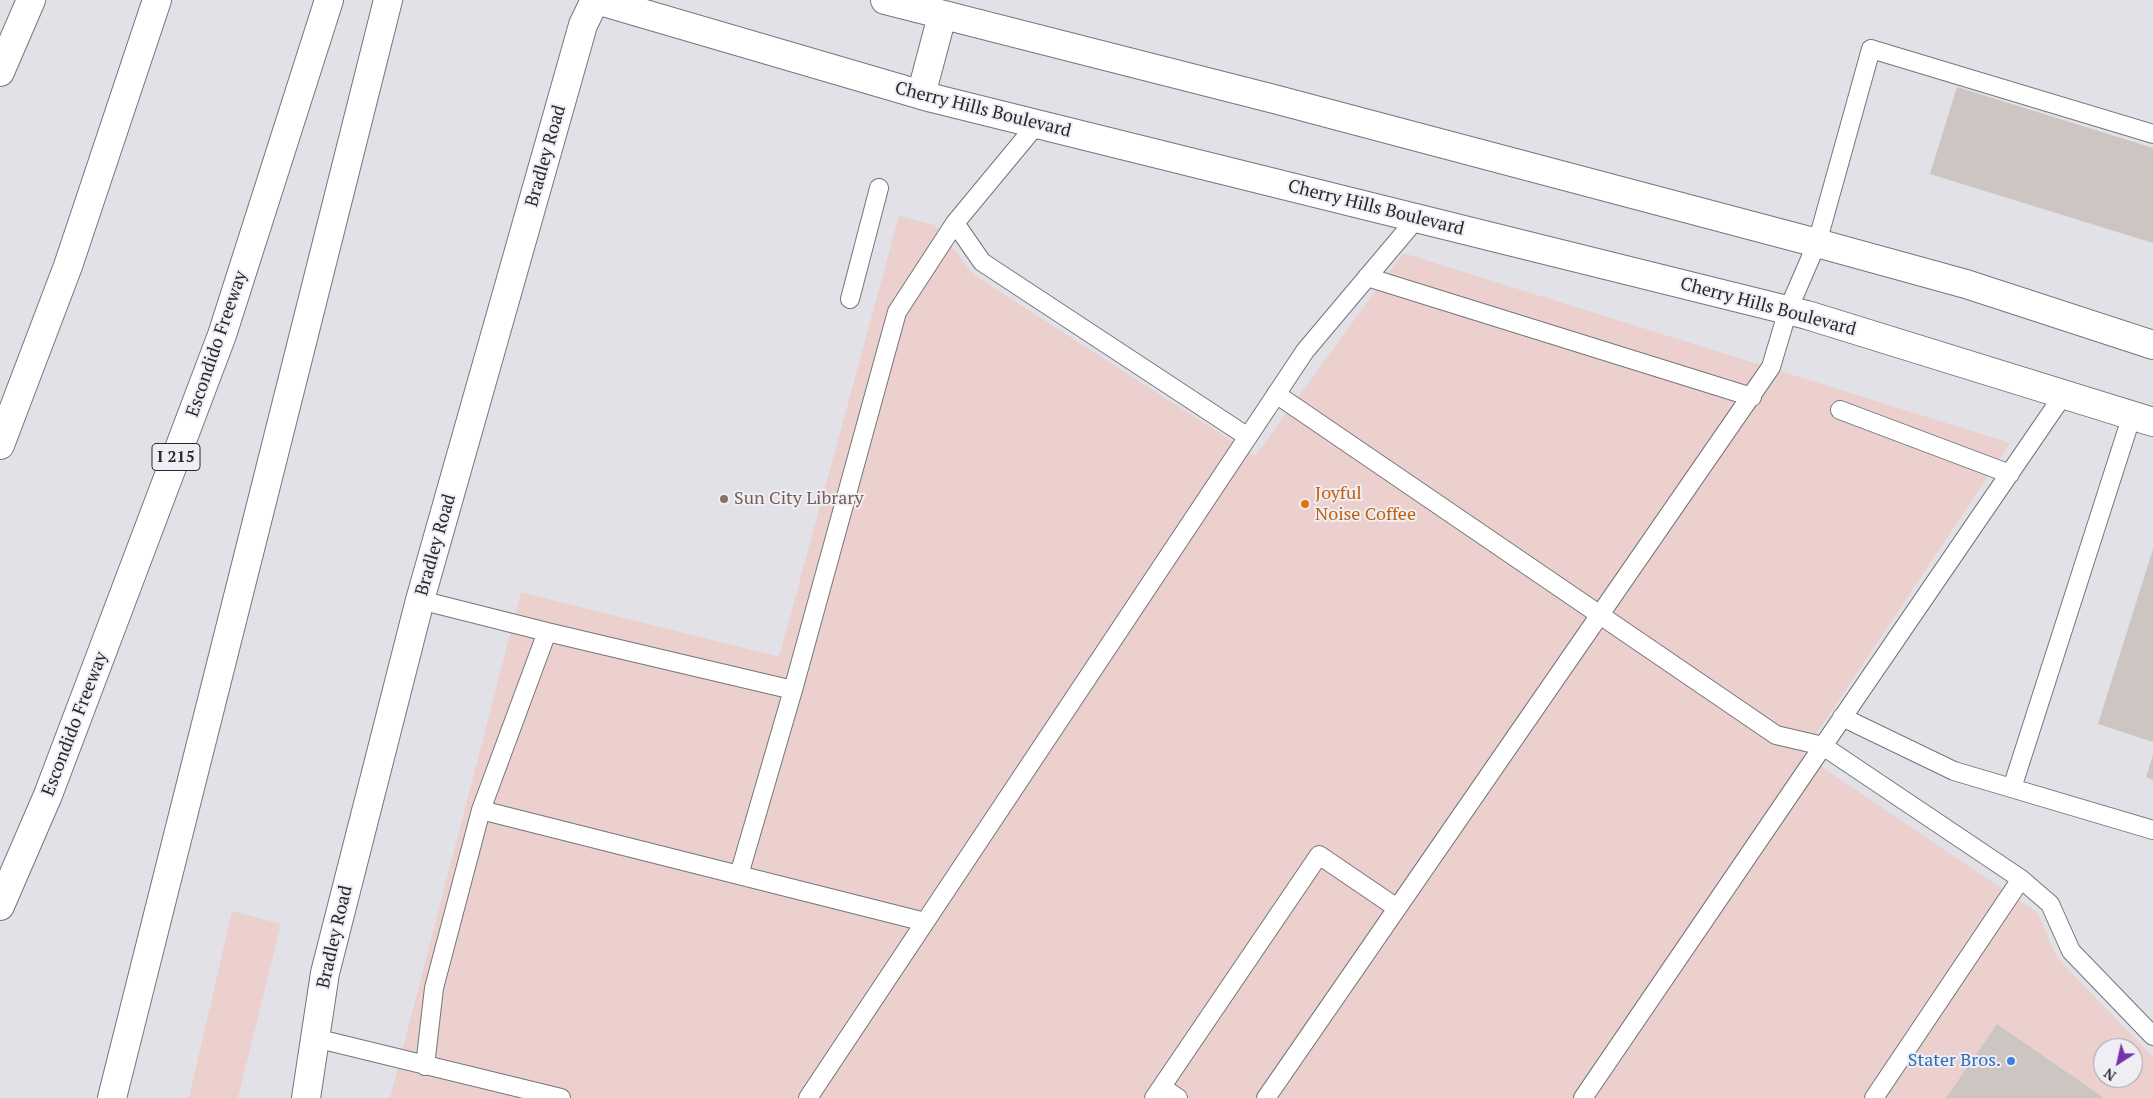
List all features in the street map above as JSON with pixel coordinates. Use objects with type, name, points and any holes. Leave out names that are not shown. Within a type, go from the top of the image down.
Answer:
[{"type":"main road","points":[[0,72],[31,0]]},
{"type":"main road","points":[[0,445],[68,266],[157,0]]},
{"type":"main road","name":"Escondido Freeway","points":[[0,906],[48,795],[222,335],[329,0]]},
{"type":"main road","points":[[112,1098],[388,0]]},
{"type":"main road","name":"Cherry Hills Boulevard","points":[[596,0],[921,95],[1788,310],[2142,418]]},
{"type":"main road","name":"Bradley Road","points":[[306,1098],[325,973],[420,600],[583,25],[596,0]]},
{"type":"main road","points":[[885,0],[1274,99],[1818,243],[1966,284],[2153,345]]},
{"type":"main road","points":[[921,95],[942,16]]},
{"type":"lane","points":[[1266,1098],[1601,616],[1771,367],[1788,310],[1818,243],[1871,49],[2153,134]]},
{"type":"lane","points":[[739,875],[793,690],[897,312],[955,223],[1037,124]]},
{"type":"lane","points":[[850,299],[879,188]]},
{"type":"lane","points":[[808,1098],[1305,351],[1417,218]]},
{"type":"lane","points":[[955,223],[982,262],[1248,437]]},
{"type":"lane","points":[[1367,277],[1752,397]]},
{"type":"lane","points":[[1276,394],[1776,734],[1823,746],[2021,879],[2050,904],[2071,951],[2153,1036]]},
{"type":"lane","points":[[1583,1098],[2064,394]]},
{"type":"lane","points":[[1840,410],[2010,474]]},
{"type":"lane","points":[[2012,788],[2142,418]]},
{"type":"lane","points":[[420,600],[546,632],[793,690]]},
{"type":"lane","points":[[425,1066],[434,988],[480,810],[546,632]]},
{"type":"lane","points":[[1842,717],[1954,771],[2153,830]]},
{"type":"lane","points":[[480,810],[925,922]]},
{"type":"lane","points":[[1178,1098],[1158,1093],[1319,855],[1397,908]]},
{"type":"lane","points":[[1874,1098],[2021,879]]},
{"type":"lane","points":[[315,1038],[561,1098]]},
{"type":"shaded area","points":[[899,216],[935,225],[974,275],[1255,456],[1403,253],[2010,443],[1803,754],[2038,913],[2057,958],[2135,1038],[2093,1038],[2093,1088],[2143,1088],[2143,1047],[2153,1057],[2153,1098],[390,1098],[521,592],[779,657]]},
{"type":"shaded area","points":[[232,911],[281,924],[238,1098],[189,1098]]},
{"type":"building","points":[[1957,87],[2153,148],[2153,243],[1930,174]]},
{"type":"building","points":[[2153,549],[2153,742],[2098,724]]},
{"type":"building","points":[[2153,755],[2153,780],[2146,777]]},
{"type":"building","name":"Stater Bros.","points":[[1997,1024],[2104,1098],[1946,1098]]},
{"type":"place","name":"Sun City Library","points":[[724,499]]},
{"type":"place","name":"Joyful Noise Coffee","points":[[1305,504]]},
{"type":"place","name":"Stater Bros.","points":[[2011,1061]]}]
